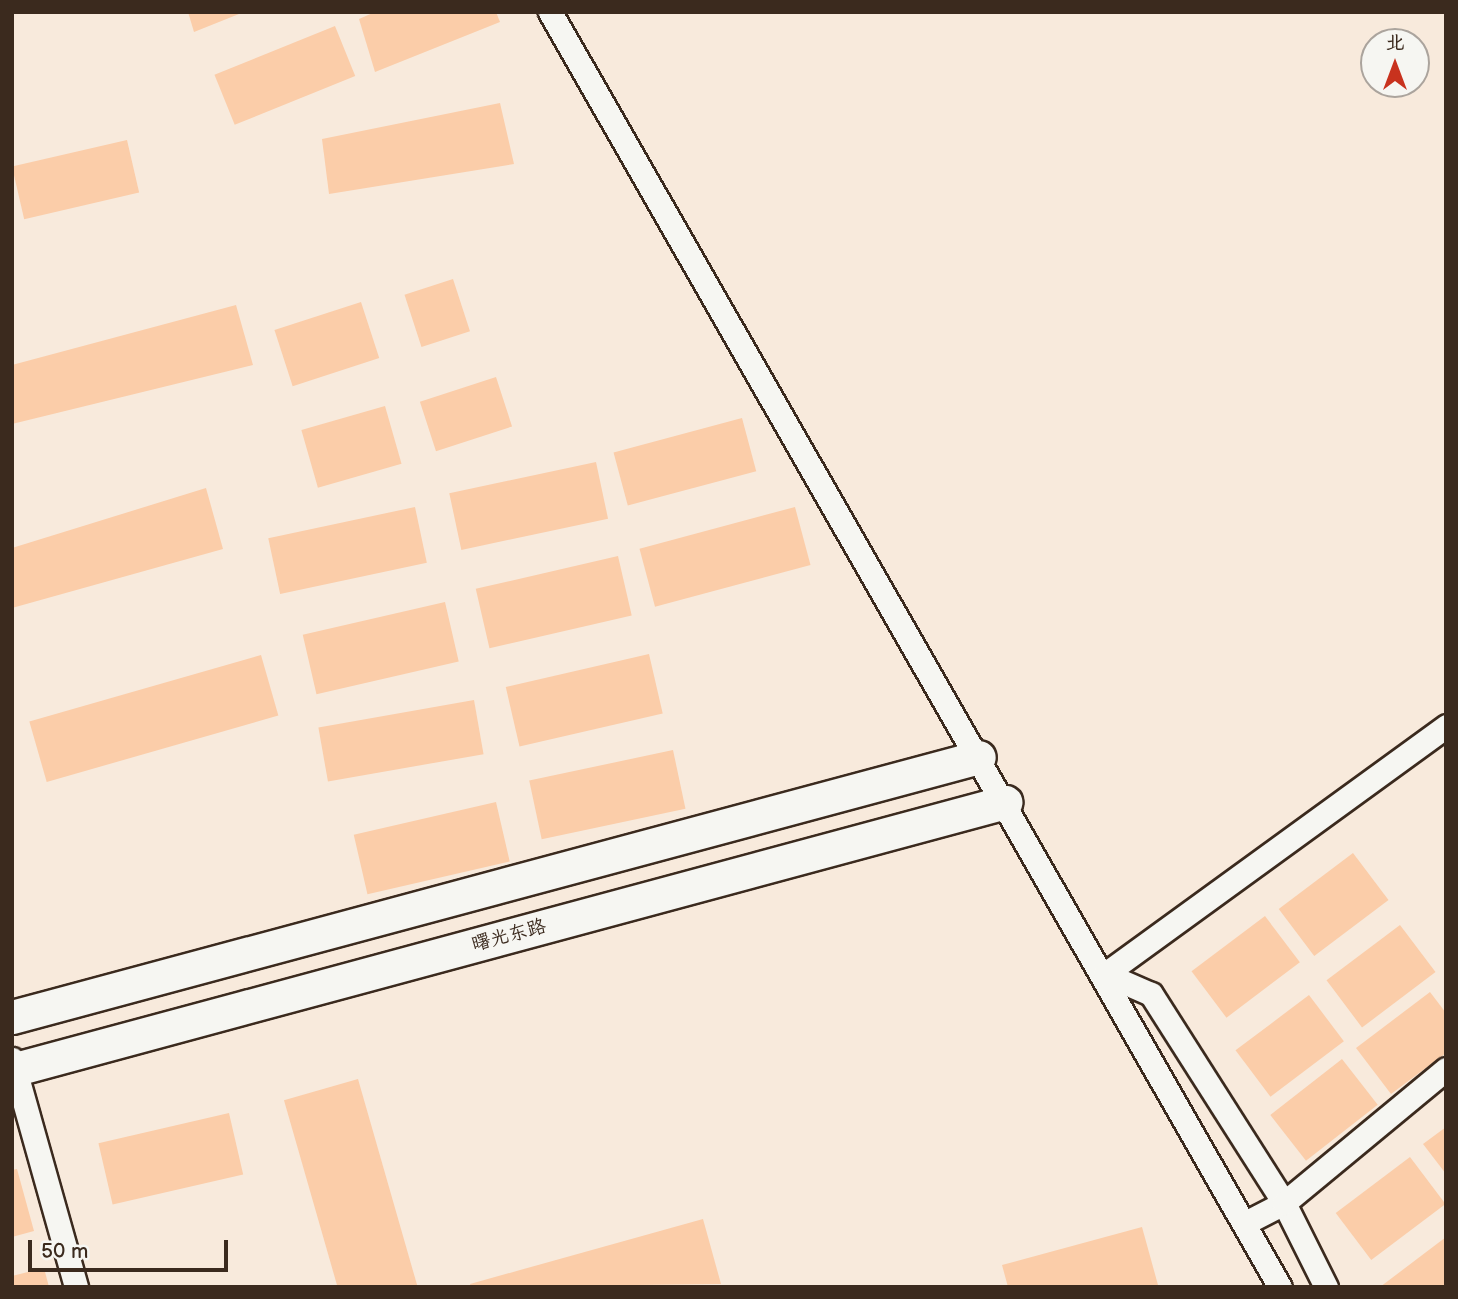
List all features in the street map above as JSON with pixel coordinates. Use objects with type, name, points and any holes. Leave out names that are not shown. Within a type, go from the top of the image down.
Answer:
[{"type":"main road","points":[[12,1017],[979,757]]},
{"type":"main road","name":"曙光东路","points":[[13,1066],[1005,802]]},
{"type":"street","points":[[550,12],[1105,974],[1114,999],[1247,1222],[1280,1287]]},
{"type":"street","points":[[1105,974],[1446,726]]},
{"type":"street","points":[[1105,974],[1151,994],[1284,1203],[1326,1287]]},
{"type":"street","points":[[13,1066],[76,1287]]},
{"type":"street","points":[[1247,1222],[1284,1203],[1446,1069]]},
{"type":"building","points":[[188,12],[244,12],[194,32]]},
{"type":"building","points":[[375,12],[496,12],[500,22],[375,72],[359,19]]},
{"type":"building","points":[[335,26],[355,76],[235,125],[214,75]]},
{"type":"building","points":[[500,103],[514,164],[329,194],[322,139]]},
{"type":"building","points":[[127,140],[139,193],[24,219],[12,167]]},
{"type":"building","points":[[453,279],[470,331],[421,347],[404,295]]},
{"type":"building","points":[[361,302],[379,358],[293,386],[274,330]]},
{"type":"building","points":[[236,305],[253,365],[12,424],[12,365]]},
{"type":"building","points":[[496,377],[512,426],[436,451],[420,402]]},
{"type":"building","points":[[385,406],[402,464],[318,488],[301,430]]},
{"type":"building","points":[[742,418],[756,471],[628,506],[614,452]]},
{"type":"building","points":[[596,462],[608,519],[461,550],[449,493]]},
{"type":"building","points":[[206,488],[223,549],[12,608],[12,548]]},
{"type":"building","points":[[415,507],[427,563],[280,594],[268,538]]},
{"type":"building","points":[[795,507],[811,565],[655,607],[639,549]]},
{"type":"building","points":[[618,556],[632,615],[489,648],[476,589]]},
{"type":"building","points":[[445,602],[459,661],[316,694],[303,635]]},
{"type":"building","points":[[649,654],[663,713],[519,747],[506,687]]},
{"type":"building","points":[[261,655],[278,716],[47,782],[29,721]]},
{"type":"building","points":[[474,700],[484,754],[328,782],[318,727]]},
{"type":"building","points":[[673,750],[685,809],[542,839],[529,781]]},
{"type":"building","points":[[496,802],[510,861],[367,894],[354,835]]},
{"type":"building","points":[[1353,853],[1389,900],[1314,956],[1279,909]]},
{"type":"building","points":[[1265,916],[1300,962],[1226,1018],[1192,971]]},
{"type":"building","points":[[1400,925],[1436,972],[1362,1027],[1327,980]]},
{"type":"building","points":[[1430,992],[1446,1013],[1446,1053],[1391,1094],[1356,1048]]},
{"type":"building","points":[[1309,995],[1344,1041],[1270,1097],[1236,1050]]},
{"type":"building","points":[[1342,1059],[1378,1105],[1306,1161],[1270,1115]]},
{"type":"building","points":[[358,1079],[418,1287],[338,1287],[284,1100]]},
{"type":"building","points":[[229,1113],[243,1174],[113,1205],[98,1143]]},
{"type":"building","points":[[1446,1127],[1446,1174],[1423,1144]]},
{"type":"building","points":[[1410,1157],[1446,1204],[1371,1260],[1336,1213]]},
{"type":"building","points":[[17,1169],[34,1231],[12,1237],[12,1170]]},
{"type":"building","points":[[703,1219],[721,1284],[471,1287],[470,1284]]},
{"type":"building","points":[[1142,1227],[1158,1285],[1008,1287],[1002,1265]]},
{"type":"building","points":[[1446,1237],[1446,1287],[1380,1287]]},
{"type":"building","points":[[44,1268],[49,1287],[12,1287],[12,1276]]}]
